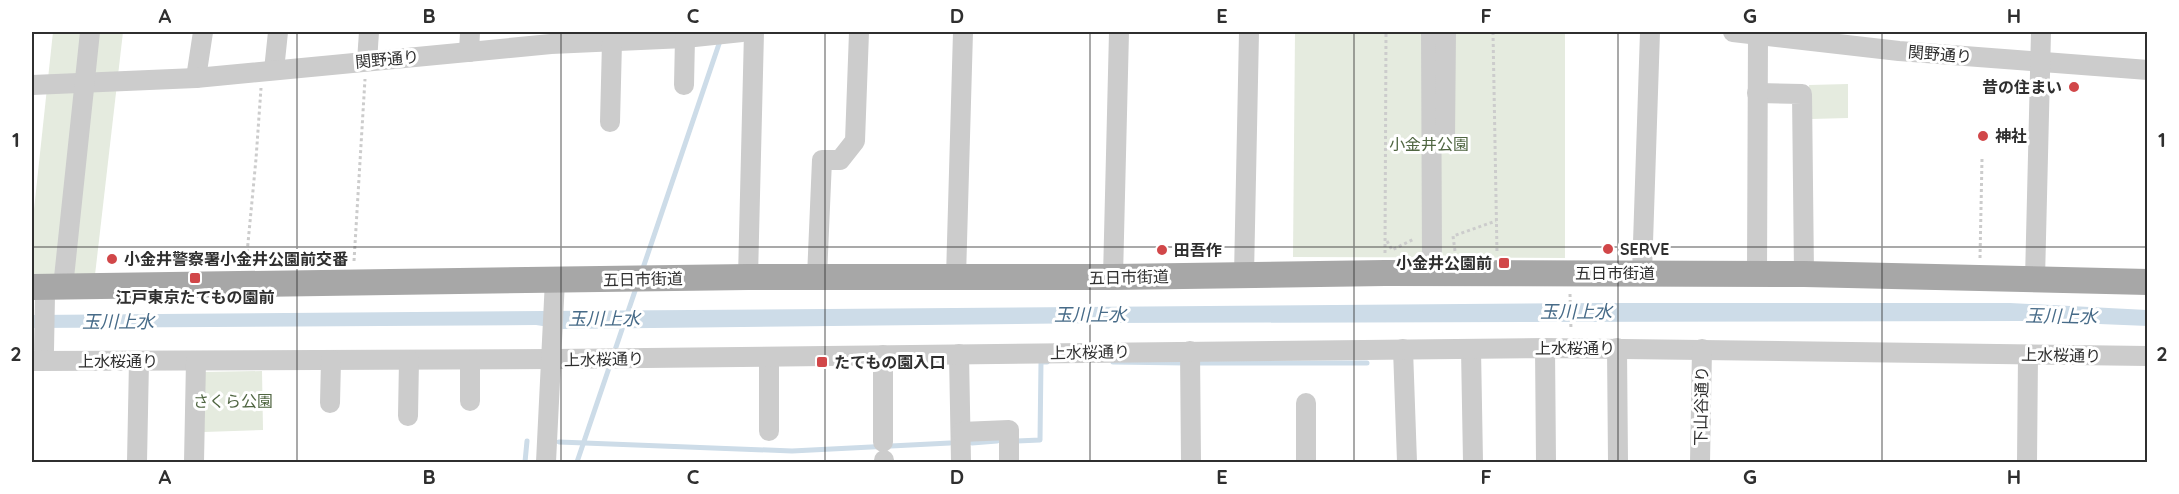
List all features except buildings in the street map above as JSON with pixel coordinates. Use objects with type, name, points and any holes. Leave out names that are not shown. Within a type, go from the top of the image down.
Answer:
[{"type":"main road","name":"五日市街道","points":[[46,290],[111,286],[555,285],[748,277],[1113,277],[1385,273],[1804,274],[2148,282]]},
{"type":"street","points":[[38,356],[46,290],[84,85],[90,32]]},
{"type":"street","points":[[196,78],[203,32]]},
{"type":"street","points":[[268,70],[278,32]]},
{"type":"street","points":[[367,61],[369,32]]},
{"type":"street","points":[[468,52],[470,32]]},
{"type":"street","name":"関野通り","points":[[32,85],[84,85],[196,78],[468,52],[552,38],[612,42],[742,32]]},
{"type":"street","points":[[748,277],[754,32]]},
{"type":"street","points":[[817,277],[822,160],[840,160],[855,141],[859,32]]},
{"type":"street","points":[[956,277],[963,32]]},
{"type":"street","points":[[1113,277],[1119,32]]},
{"type":"street","points":[[1244,274],[1249,32]]},
{"type":"street","points":[[1431,32],[1432,257],[1438,273]]},
{"type":"street","points":[[1438,273],[1443,256],[1446,32]]},
{"type":"street","points":[[1642,273],[1650,32]]},
{"type":"street","name":"関野通り","points":[[1733,32],[1899,51],[2148,70]]},
{"type":"street","points":[[2036,279],[2041,32]]},
{"type":"street","points":[[1757,274],[1758,35]]},
{"type":"street","points":[[684,85],[685,38]]},
{"type":"street","points":[[610,122],[612,42]]},
{"type":"street","points":[[1757,93],[1802,94],[1804,274]]},
{"type":"street","points":[[546,462],[555,285]]},
{"type":"street","points":[[1545,348],[1546,462]]},
{"type":"street","name":"上水桜通り","points":[[38,356],[139,361],[470,360],[552,353],[770,357],[958,354],[1190,359],[1403,349],[1545,348],[2148,356]]},
{"type":"street","points":[[1617,348],[1618,462]]},
{"type":"street","points":[[1403,349],[1407,462]]},
{"type":"street","points":[[1471,349],[1473,462]]},
{"type":"street","name":"下山谷通り","points":[[1700,462],[1702,349]]},
{"type":"street","points":[[958,354],[961,462]]},
{"type":"street","points":[[883,355],[884,455]]},
{"type":"street","points":[[2027,462],[2028,355]]},
{"type":"street","points":[[770,357],[770,431]]},
{"type":"street","points":[[1190,359],[1191,462]]},
{"type":"street","points":[[330,403],[331,360]]},
{"type":"street","points":[[408,416],[409,360]]},
{"type":"street","points":[[470,360],[470,401]]},
{"type":"street","points":[[136,462],[139,361]]},
{"type":"street","points":[[194,462],[196,361]]},
{"type":"street","points":[[1306,403],[1306,462]]},
{"type":"street","points":[[961,432],[1009,430],[1009,462]]},
{"type":"path","points":[[1385,273],[1386,32]]},
{"type":"path","points":[[1493,32],[1497,273]]},
{"type":"path","points":[[354,266],[367,61]]},
{"type":"path","points":[[245,268],[268,70]]},
{"type":"path","points":[[1979,263],[1982,159]]},
{"type":"path","points":[[1455,251],[1453,236],[1496,221]]},
{"type":"path","points":[[1385,239],[1392,250],[1421,235]]},
{"type":"path","points":[[1570,290],[1571,329]]},
{"type":"green space","points":[[53,32],[123,32],[95,275],[32,274],[32,228]]},
{"type":"green space","name":"小金井公園","points":[[1295,32],[1565,32],[1565,258],[1293,257]]},
{"type":"green space","points":[[1848,84],[1848,118],[1811,119],[1809,85]]},
{"type":"green space","name":"さくら公園","points":[[262,371],[263,430],[204,432],[203,372]]},
{"type":"water","points":[[1601,303],[2010,303],[2147,310],[2148,326],[2023,321],[1098,323],[562,329],[536,325],[32,328],[32,315]]},
{"type":"waterway","points":[[642,271],[721,38]]},
{"type":"waterway","name":"玉川上水","points":[[614,353],[637,285]]},
{"type":"waterway","points":[[577,462],[611,362]]},
{"type":"waterway","points":[[1017,441],[1040,440],[1041,362],[1047,362]]},
{"type":"waterway","points":[[1113,362],[1185,363]]},
{"type":"waterway","points":[[1194,363],[1367,363]]},
{"type":"waterway","points":[[525,462],[527,441]]},
{"type":"waterway","points":[[972,443],[997,441]]},
{"type":"waterway","points":[[559,442],[792,451],[950,443]]},
{"type":"place","name":"昔の住まい","points":[[2074,87]]},
{"type":"place","name":"神社","points":[[1983,136]]},
{"type":"place","name":"SERVE","points":[[1608,249]]},
{"type":"place","name":"田吾作","points":[[1162,250]]},
{"type":"place","name":"小金井警察署小金井公園前交番","points":[[112,259]]},
{"type":"place","name":"小金井公園前","points":[[1504,263]]},
{"type":"place","name":"江戸東京たてもの園前","points":[[195,278]]},
{"type":"place","name":"たてもの園入口","points":[[822,362]]}]
